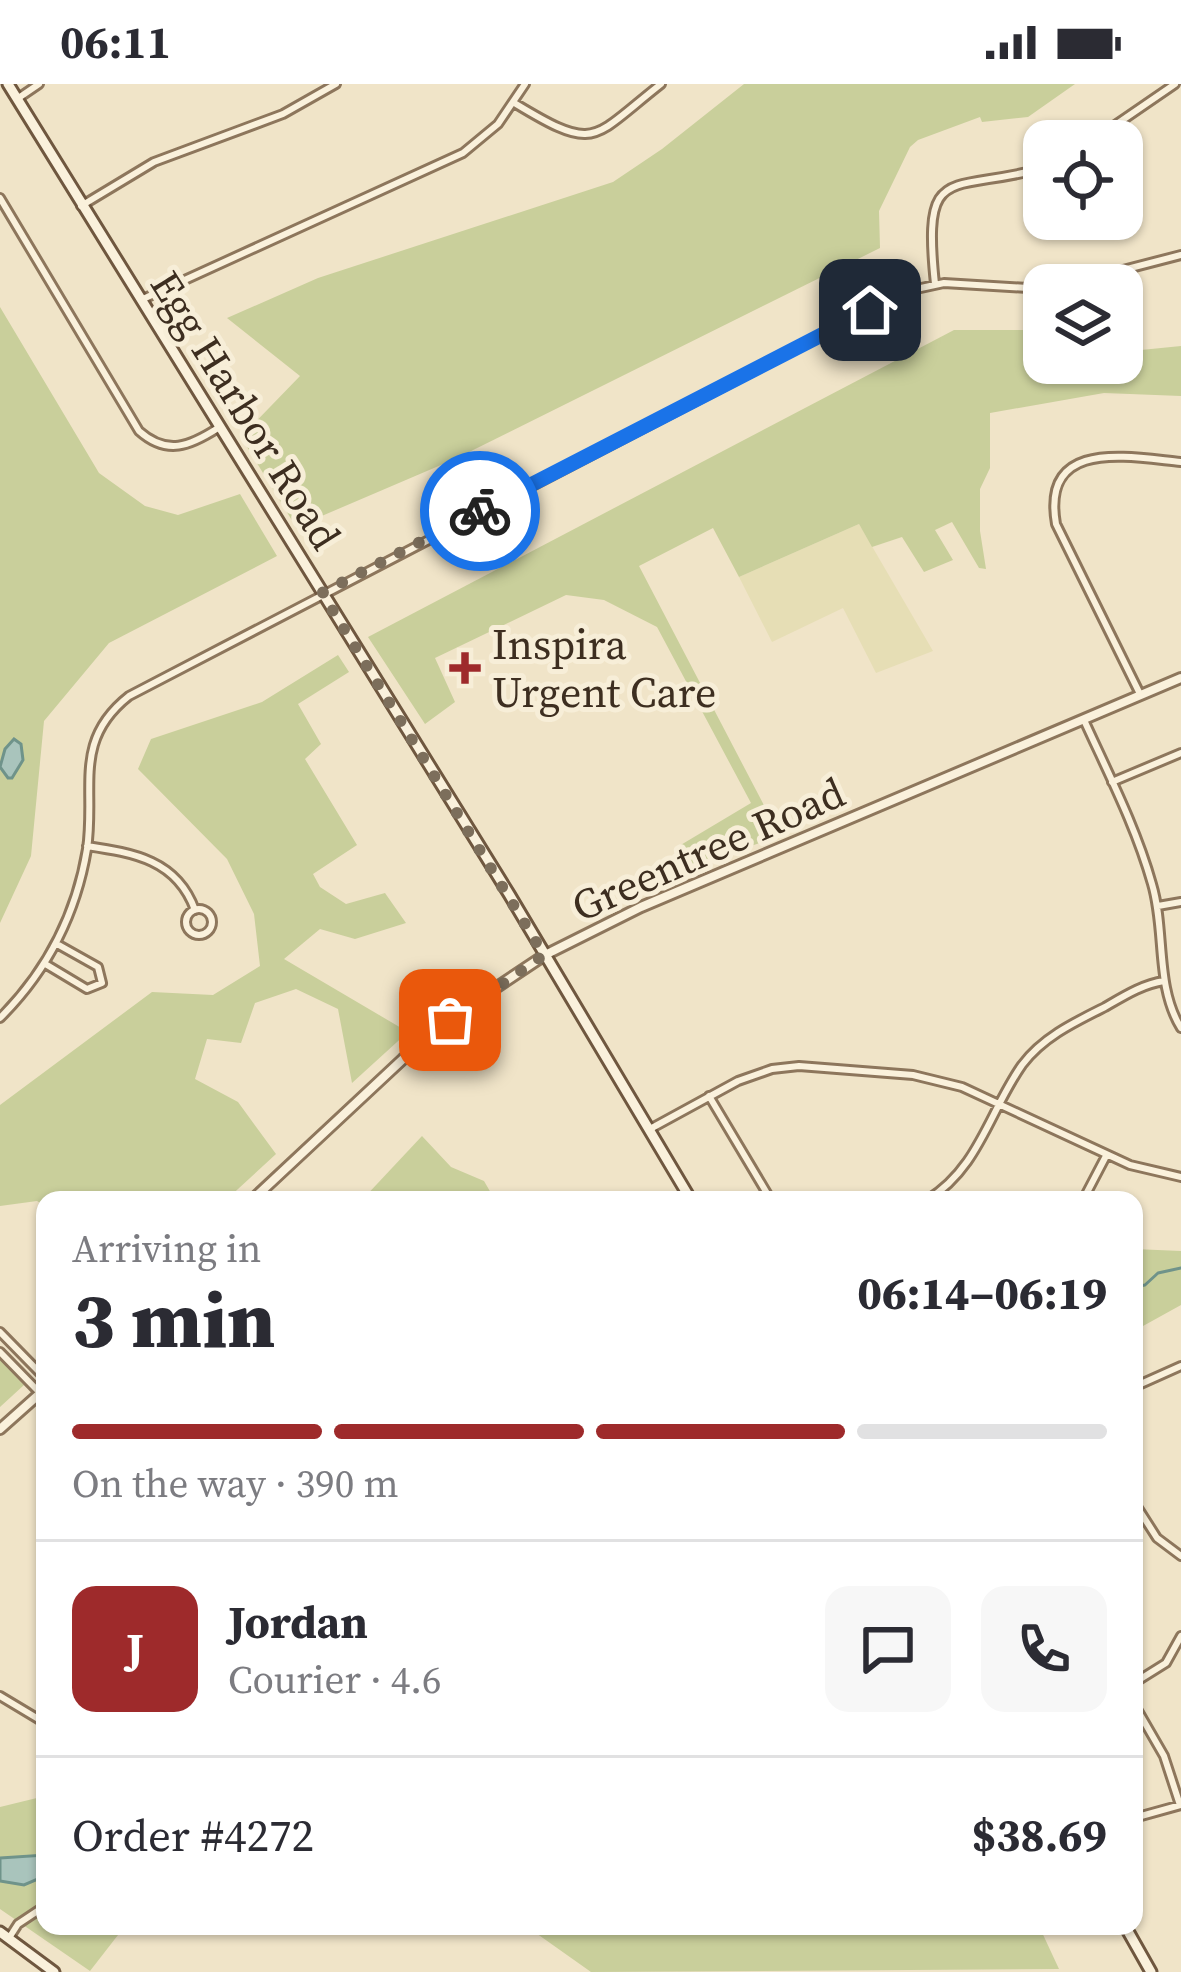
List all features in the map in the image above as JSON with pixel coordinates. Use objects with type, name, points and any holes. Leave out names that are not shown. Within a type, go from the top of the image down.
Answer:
[{"type":"main road","name":"Egg Harbor Road","points":[[8,84],[686,1191]]},
{"type":"main road","points":[[4,1935],[54,1972]]},
{"type":"main road","points":[[1130,1935],[1151,1972]]},
{"type":"street","points":[[17,99],[40,84]]},
{"type":"street","points":[[81,206],[154,162],[284,114],[335,84]]},
{"type":"street","points":[[140,301],[463,153],[490,133],[525,84]]},
{"type":"street","points":[[514,103],[563,132],[586,136],[607,127],[661,84]]},
{"type":"street","points":[[1123,120],[1175,84]]},
{"type":"street","points":[[935,284],[930,225],[943,194],[968,181],[1023,172]]},
{"type":"street","points":[[0,198],[140,430],[169,448],[188,446],[218,428]]},
{"type":"street","points":[[1143,265],[1181,255]]},
{"type":"street","points":[[0,1018],[57,944],[78,888],[87,846],[89,759],[111,713],[140,690],[895,297],[935,284],[1023,288]]},
{"type":"street","points":[[1141,694],[1056,524],[1054,499],[1062,477],[1088,458],[1109,455],[1181,462]]},
{"type":"street","name":"Greentree Road","points":[[262,1191],[419,1046],[544,955],[641,907],[1181,678]]},
{"type":"street","points":[[1084,720],[1144,860],[1158,906],[1164,981],[1181,1028]]},
{"type":"street","points":[[1112,782],[1181,753]]},
{"type":"street","points":[[87,846],[130,852],[158,863],[182,884],[195,910]]},
{"type":"street","points":[[1158,906],[1181,902]]},
{"type":"street","points":[[195,910],[203,910],[212,920],[203,934],[187,926],[188,915],[195,910]]},
{"type":"street","points":[[46,964],[87,988],[102,982],[98,968],[57,944]]},
{"type":"street","points":[[937,1191],[972,1158],[1019,1070],[1046,1041],[1140,988],[1164,981]]},
{"type":"street","points":[[649,1130],[754,1074],[799,1066],[926,1077],[962,1087],[1106,1155],[1181,1177]]},
{"type":"street","points":[[709,1096],[766,1191]]},
{"type":"street","points":[[1088,1191],[1106,1155]]},
{"type":"street","points":[[0,1332],[36,1369]]},
{"type":"street","points":[[0,1352],[36,1385]]},
{"type":"street","points":[[1143,1384],[1181,1366]]},
{"type":"street","points":[[0,1429],[36,1397]]},
{"type":"street","points":[[1143,1516],[1157,1538],[1181,1556]]},
{"type":"street","points":[[1143,1677],[1166,1663],[1181,1636]]},
{"type":"street","points":[[0,1696],[36,1718]]},
{"type":"street","points":[[1143,1720],[1164,1756],[1181,1805],[1143,1816]]},
{"type":"street","points":[[4,1935],[36,1912]]},
{"type":"shaded area","points":[[859,524],[933,651],[876,673],[843,608],[772,642],[739,577]]},
{"type":"green space","points":[[744,84],[1075,84],[1028,117],[982,122],[980,117],[918,140],[910,147],[879,211],[880,248],[455,459],[296,527],[241,437],[300,376],[227,318],[318,278],[613,182]]},
{"type":"green space","points":[[0,307],[99,473],[145,506],[178,515],[240,494],[277,556],[109,643],[44,721],[31,856],[0,923]]},
{"type":"green space","points":[[954,330],[1023,330],[1023,384],[1143,384],[1143,350],[1181,346],[1181,396],[1104,393],[990,413],[990,468],[980,489],[986,569],[979,568],[952,522],[935,530],[953,560],[924,572],[902,537],[872,547],[859,524],[739,577],[713,528],[639,566],[780,836],[693,866],[679,846],[751,803],[657,627],[604,600],[566,595],[435,658],[455,702],[425,724],[368,637]]},
{"type":"green space","points":[[338,655],[349,672],[298,704],[321,744],[305,759],[357,845],[313,874],[320,887],[346,904],[385,893],[406,923],[355,939],[320,929],[284,959],[408,1032],[352,1083],[338,1009],[296,989],[255,1003],[241,1043],[207,1039],[195,1079],[238,1102],[276,1154],[236,1191],[36,1191],[36,1201],[0,1206],[0,1105],[152,992],[213,995],[260,966],[254,914],[227,859],[138,769],[151,739],[262,702]]},
{"type":"green space","points":[[422,1136],[451,1167],[484,1181],[490,1191],[370,1191]]},
{"type":"green space","points":[[1143,1249],[1181,1251],[1181,1305],[1143,1326]]},
{"type":"green space","points":[[0,1360],[24,1385],[0,1407]]},
{"type":"green space","points":[[36,1798],[36,1934],[0,1909],[0,1807]]},
{"type":"green space","points":[[38,1935],[118,1935],[90,1971]]},
{"type":"green space","points":[[539,1935],[1043,1935],[1059,1969],[591,1972]]},
{"type":"water","points":[[14,739],[21,744],[23,760],[8,778],[0,767]]},
{"type":"water","points":[[36,1856],[36,1880],[24,1885],[0,1881],[0,1858]]},
{"type":"waterway","points":[[1143,1285],[1158,1273],[1181,1268]]},
{"type":"way so far","points":[[450,1020],[544,955],[322,593],[480,511]]},
{"type":"place","name":"Inspira Urgent Care","points":[[465,668]]},
{"type":"route","points":[[480,511],[870,310]]}]
